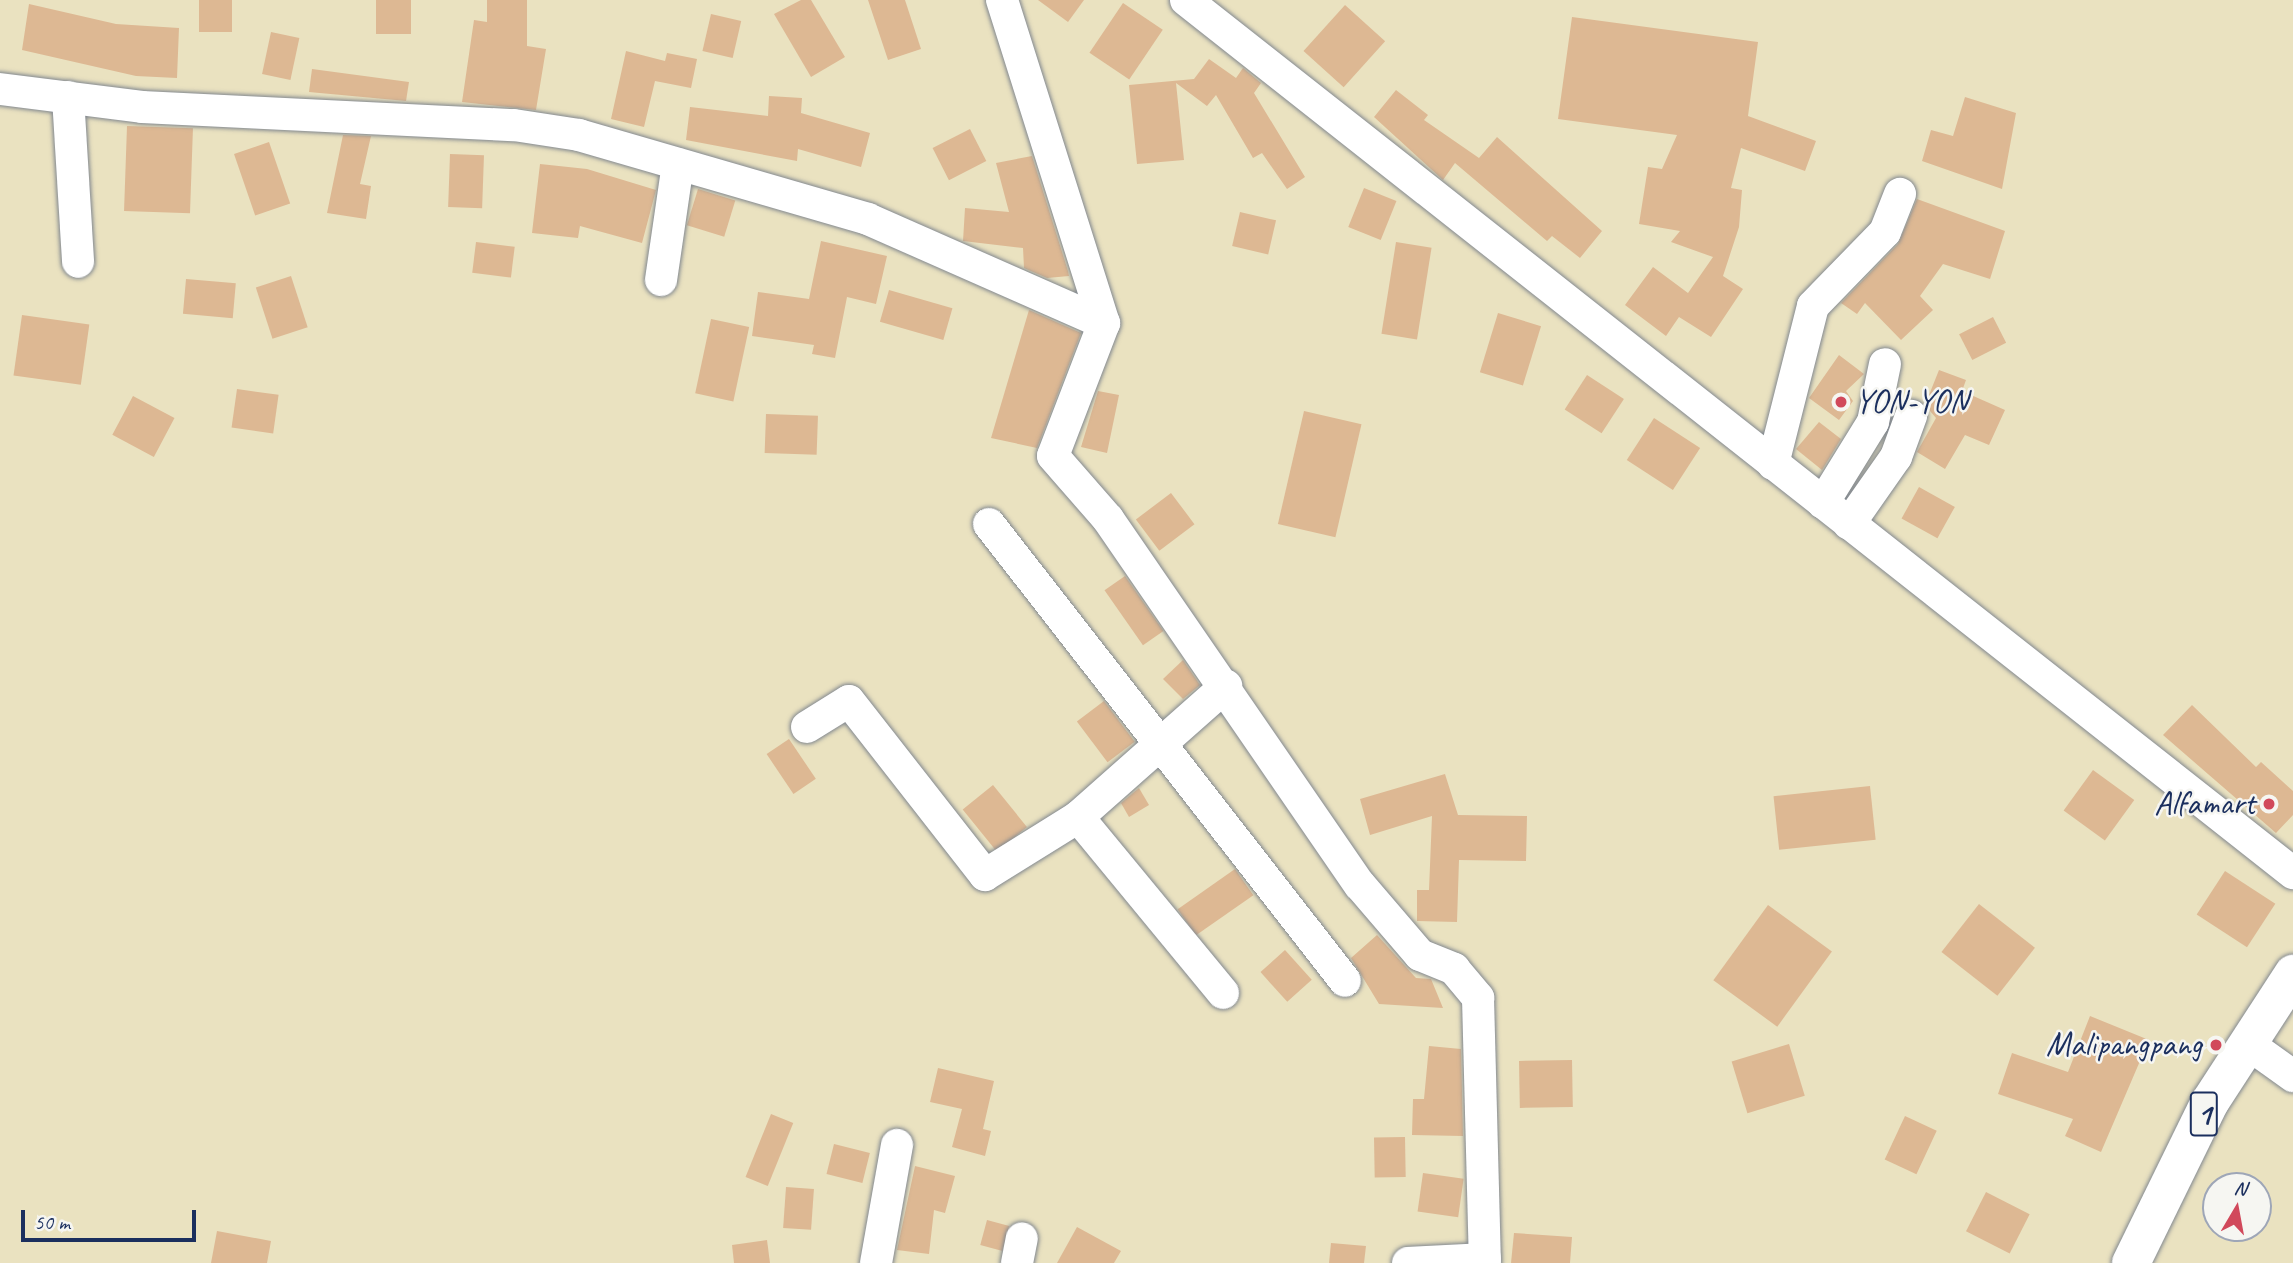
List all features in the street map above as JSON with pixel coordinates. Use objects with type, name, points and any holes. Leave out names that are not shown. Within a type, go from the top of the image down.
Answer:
[{"type":"highway","name":"1","points":[[2132,1263],[2210,1102],[2293,974]]},
{"type":"street","points":[[1002,0],[1104,323],[1053,456],[1108,519],[1226,686],[1360,885],[1420,954],[1454,969],[1478,998],[1485,1261],[1408,1263]]},
{"type":"street","points":[[1186,0],[2293,873]]},
{"type":"street","points":[[0,89],[142,107],[514,125],[579,135],[868,219],[1104,323]]},
{"type":"street","points":[[68,97],[78,262]]},
{"type":"street","points":[[661,280],[678,164]]},
{"type":"street","points":[[1773,464],[1813,306],[1885,232],[1900,194]]},
{"type":"street","points":[[1823,503],[1873,422],[1885,365]]},
{"type":"street","points":[[1849,524],[1896,457],[1911,416]]},
{"type":"street","points":[[989,524],[1345,981]]},
{"type":"street","points":[[807,727],[849,701],[985,875],[1078,817],[1162,748],[1226,686]]},
{"type":"street","points":[[1078,817],[1223,993]]},
{"type":"street","points":[[2247,1043],[2293,1076]]},
{"type":"street","points":[[876,1263],[897,1145]]},
{"type":"building","points":[[199,0],[232,0],[232,32],[199,32]]},
{"type":"building","points":[[376,0],[411,0],[411,34],[376,34]]},
{"type":"building","points":[[487,0],[527,0],[527,46],[546,49],[536,110],[462,102],[474,20],[487,22]]},
{"type":"building","points":[[801,0],[811,0],[845,57],[811,77],[774,14]]},
{"type":"building","points":[[868,0],[905,0],[921,49],[888,60]]},
{"type":"building","points":[[1038,0],[1084,0],[1068,22]]},
{"type":"building","points":[[1123,3],[1163,30],[1129,80],[1089,53]]},
{"type":"building","points":[[29,4],[116,24],[179,28],[177,78],[136,76],[22,50]]},
{"type":"building","points":[[1345,5],[1385,41],[1344,87],[1304,51]]},
{"type":"building","points":[[711,14],[741,21],[733,58],[702,51]]},
{"type":"building","points":[[1572,17],[1758,42],[1748,116],[1816,141],[1805,171],[1741,148],[1731,188],[1742,190],[1739,227],[1723,276],[1743,289],[1711,337],[1679,317],[1666,336],[1625,305],[1653,267],[1688,293],[1713,257],[1671,242],[1680,231],[1639,224],[1648,167],[1662,169],[1677,135],[1558,119]]},
{"type":"building","points":[[271,32],[299,38],[290,80],[262,74]]},
{"type":"building","points":[[626,51],[665,61],[667,53],[697,59],[691,88],[655,81],[644,127],[611,119]]},
{"type":"building","points":[[1209,59],[1236,78],[1243,68],[1261,83],[1254,93],[1305,177],[1287,189],[1262,153],[1253,158],[1216,95],[1207,106],[1176,83],[1184,160],[1137,164],[1129,85],[1194,79]]},
{"type":"building","points":[[312,69],[409,82],[406,101],[309,92]]},
{"type":"building","points":[[1396,90],[1428,115],[1424,120],[1479,158],[1497,137],[1602,231],[1580,258],[1552,236],[1547,241],[1455,163],[1443,180],[1374,117]]},
{"type":"building","points":[[769,96],[802,98],[801,113],[870,133],[861,167],[798,149],[797,161],[686,140],[690,107],[768,116]]},
{"type":"building","points":[[1965,97],[2016,113],[2002,189],[1922,161],[1931,130],[1953,136]]},
{"type":"building","points":[[127,126],[193,128],[190,213],[124,211]]},
{"type":"building","points":[[970,129],[986,161],[949,180],[933,148]]},
{"type":"building","points":[[343,135],[371,136],[360,184],[371,186],[366,219],[327,213]]},
{"type":"building","points":[[269,142],[290,203],[255,216],[234,154]]},
{"type":"building","points":[[450,154],[484,155],[482,208],[448,207]]},
{"type":"building","points":[[1032,156],[1069,276],[1047,278],[1024,268],[1023,248],[963,241],[965,208],[1009,212],[996,163]]},
{"type":"building","points":[[540,164],[587,169],[656,190],[642,243],[580,226],[578,238],[532,233]]},
{"type":"building","points":[[1364,188],[1396,201],[1381,240],[1348,227]]},
{"type":"building","points":[[698,189],[735,200],[724,237],[687,225]]},
{"type":"building","points":[[1917,199],[2005,231],[1990,279],[1943,264],[1920,296],[1933,310],[1901,340],[1865,303],[1857,314],[1841,303],[1898,244]]},
{"type":"building","points":[[1240,212],[1276,220],[1268,254],[1232,246]]},
{"type":"building","points":[[821,241],[887,256],[876,304],[847,297],[835,358],[812,354],[814,345],[752,336],[758,292],[809,299]]},
{"type":"building","points":[[476,242],[515,247],[511,278],[472,273]]},
{"type":"building","points":[[1396,242],[1432,248],[1417,339],[1381,334]]},
{"type":"building","points":[[291,276],[308,327],[272,339],[256,287]]},
{"type":"building","points":[[186,279],[236,283],[233,318],[183,314]]},
{"type":"building","points":[[889,290],[952,308],[943,340],[880,322]]},
{"type":"building","points":[[1029,310],[1081,333],[1037,448],[991,438]]},
{"type":"building","points":[[1498,313],[1541,326],[1523,385],[1480,372]]},
{"type":"building","points":[[22,315],[89,324],[81,385],[14,375]]},
{"type":"building","points":[[1993,317],[2006,343],[1972,360],[1959,334]]},
{"type":"building","points":[[711,319],[749,327],[733,401],[695,393]]},
{"type":"building","points":[[1839,355],[1864,374],[1846,391],[1853,401],[1839,420],[1809,398]]},
{"type":"building","points":[[1939,370],[1966,380],[1962,391],[2005,410],[1989,445],[1965,435],[1945,469],[1917,452],[1936,418],[1925,405]]},
{"type":"building","points":[[1587,375],[1624,399],[1602,433],[1565,409]]},
{"type":"building","points":[[237,389],[279,395],[273,433],[232,428]]},
{"type":"building","points":[[1098,391],[1119,395],[1107,453],[1081,447]]},
{"type":"building","points":[[133,396],[174,418],[154,457],[112,435]]},
{"type":"building","points":[[1304,411],[1361,424],[1335,537],[1278,524]]},
{"type":"building","points":[[766,414],[818,416],[817,455],[765,453]]},
{"type":"building","points":[[1654,418],[1700,448],[1673,490],[1627,460]]},
{"type":"building","points":[[1819,422],[1841,439],[1822,470],[1796,449]]},
{"type":"building","points":[[1919,487],[1955,507],[1937,538],[1902,518]]},
{"type":"building","points":[[1171,493],[1194,524],[1159,551],[1136,519]]},
{"type":"building","points":[[1125,576],[1163,631],[1143,645],[1105,590]]},
{"type":"building","points":[[1183,660],[1200,685],[1183,699],[1163,679]]},
{"type":"building","points":[[1104,701],[1135,742],[1108,762],[1077,721]]},
{"type":"building","points":[[2192,705],[2256,767],[2261,762],[2293,791],[2293,815],[2276,833],[2163,735]]},
{"type":"building","points":[[789,739],[816,779],[793,794],[767,754]]},
{"type":"building","points":[[2093,770],[2134,800],[2105,840],[2064,810]]},
{"type":"building","points":[[1445,774],[1458,815],[1527,816],[1526,861],[1459,860],[1457,922],[1417,921],[1417,890],[1429,890],[1432,816],[1370,835],[1360,799]]},
{"type":"building","points":[[993,785],[1027,827],[997,852],[963,810]]},
{"type":"building","points":[[1870,786],[1876,840],[1779,850],[1774,796]]},
{"type":"building","points":[[1139,788],[1149,805],[1129,817],[1121,803]]},
{"type":"building","points":[[1235,869],[1253,895],[1196,935],[1178,909]]},
{"type":"building","points":[[2225,871],[2275,904],[2247,947],[2197,915]]},
{"type":"building","points":[[1979,904],[2035,948],[1997,996],[1941,952]]},
{"type":"building","points":[[1768,905],[1832,951],[1777,1027],[1713,980]]},
{"type":"building","points":[[1377,935],[1416,978],[1431,979],[1443,1008],[1379,1004],[1351,958]]},
{"type":"building","points":[[1285,950],[1312,980],[1287,1002],[1260,972]]},
{"type":"building","points":[[2090,1016],[2149,1040],[2101,1152],[2065,1136],[2073,1119],[1998,1094],[2012,1053],[2068,1072]]},
{"type":"building","points":[[1789,1044],[1805,1096],[1747,1113],[1732,1062]]},
{"type":"building","points":[[1429,1046],[1461,1049],[1463,1136],[1412,1135],[1413,1099],[1424,1099]]},
{"type":"building","points":[[1572,1060],[1573,1107],[1520,1108],[1519,1061]]},
{"type":"building","points":[[938,1068],[994,1081],[983,1129],[991,1131],[985,1156],[952,1147],[962,1109],[930,1102]]},
{"type":"building","points":[[771,1114],[793,1123],[768,1186],[746,1177]]},
{"type":"building","points":[[1905,1116],[1937,1131],[1916,1174],[1885,1160]]},
{"type":"building","points":[[1405,1137],[1406,1177],[1375,1178],[1374,1138]]},
{"type":"building","points":[[834,1144],[870,1153],[862,1183],[827,1174]]},
{"type":"building","points":[[915,1166],[955,1176],[945,1213],[934,1210],[929,1254],[897,1250]]},
{"type":"building","points":[[1423,1173],[1464,1179],[1458,1217],[1418,1212]]},
{"type":"building","points":[[786,1187],[814,1189],[811,1230],[783,1228]]},
{"type":"building","points":[[1986,1192],[2030,1214],[2010,1253],[1966,1231]]},
{"type":"building","points":[[987,1220],[1009,1226],[1002,1251],[980,1245]]},
{"type":"building","points":[[1077,1227],[1121,1251],[1114,1263],[1057,1263]]},
{"type":"building","points":[[217,1231],[271,1241],[267,1263],[211,1263]]},
{"type":"building","points":[[1514,1233],[1572,1237],[1570,1263],[1511,1263]]},
{"type":"building","points":[[767,1240],[770,1263],[734,1263],[732,1245]]},
{"type":"building","points":[[1331,1243],[1366,1246],[1364,1263],[1329,1263]]},
{"type":"place","name":"YON-YON","points":[[1841,402]]},
{"type":"place","name":"Alfamart","points":[[2269,804]]},
{"type":"place","name":"Malipangpang","points":[[2216,1045]]}]
